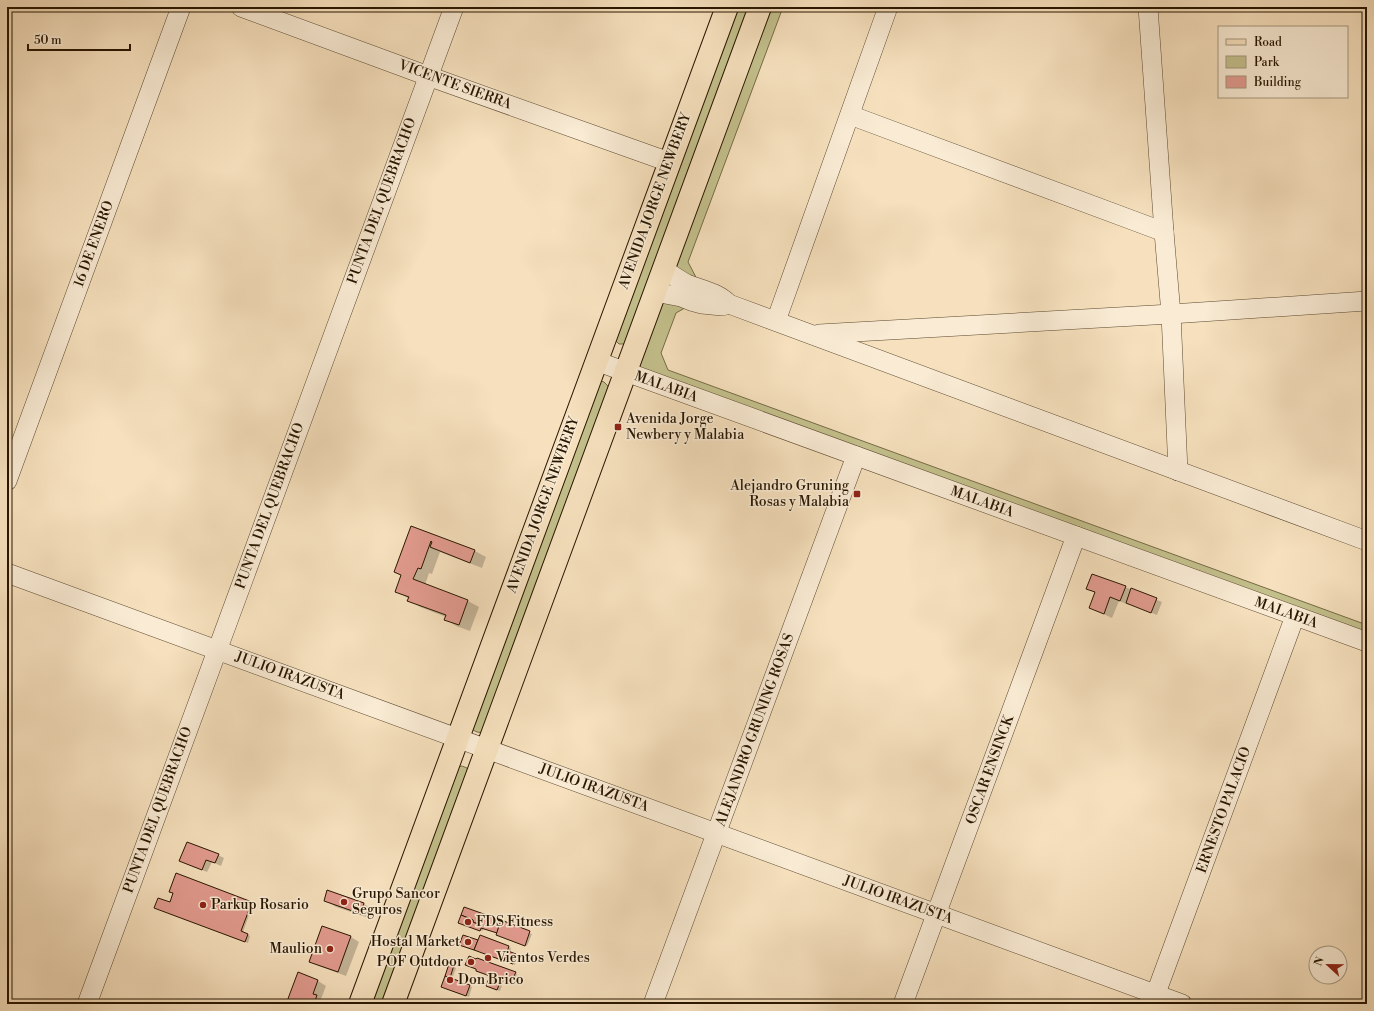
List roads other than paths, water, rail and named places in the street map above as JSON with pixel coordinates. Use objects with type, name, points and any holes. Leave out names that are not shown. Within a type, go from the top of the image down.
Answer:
[{"type":"main road","name":"AVENIDA JORGE NEWBERY","points":[[360,1004],[727,7]]},
{"type":"main road","points":[[393,1004],[760,7]]},
{"type":"street","name":"16 DE ENERO","points":[[7,481],[181,7]]},
{"type":"street","name":"VICENTE SIERRA","points":[[241,7],[428,76],[670,162]]},
{"type":"street","name":"PUNTA DEL QUEBRACHO","points":[[86,1004],[454,7]]},
{"type":"street","points":[[776,321],[888,7]]},
{"type":"street","points":[[1148,7],[1171,314],[1178,471]]},
{"type":"street","points":[[850,115],[1164,232]]},
{"type":"street","points":[[663,269],[686,283],[707,290],[723,298],[729,304],[1367,541]]},
{"type":"street","points":[[655,292],[681,297],[702,304],[722,306],[729,304]]},
{"type":"street","points":[[812,335],[1367,301]]},
{"type":"street","name":"MALABIA","points":[[596,361],[1367,642]]},
{"type":"street","name":"ALEJANDRO GRUNING ROSAS","points":[[653,1004],[856,456]]},
{"type":"street","name":"OSCAR ENSINCK","points":[[903,1004],[1076,536]]},
{"type":"street","name":"JULIO IRAZUSTA","points":[[7,572],[937,914],[1154,999],[1182,1004]]},
{"type":"street","name":"ERNESTO PALACIO","points":[[1154,999],[1295,616]]},
{"type":"place","name":"Avenida Jorge Newbery y Malabia","points":[[618,427]]},
{"type":"place","name":"Alejandro Gruning Rosas y Malabia","points":[[857,494]]},
{"type":"place","name":"Grupo Sancor Seguros","points":[[344,902]]},
{"type":"place","name":"Parkup Rosario","points":[[203,905]]},
{"type":"place","name":"FDS Fitness","points":[[468,922]]},
{"type":"place","name":"Hostal Market","points":[[468,942]]},
{"type":"place","name":"Maulion","points":[[330,949]]},
{"type":"place","name":"Vientos Verdes","points":[[488,958]]},
{"type":"place","name":"POF Outdoor","points":[[471,962]]},
{"type":"place","name":"Don Brico","points":[[450,980]]}]
